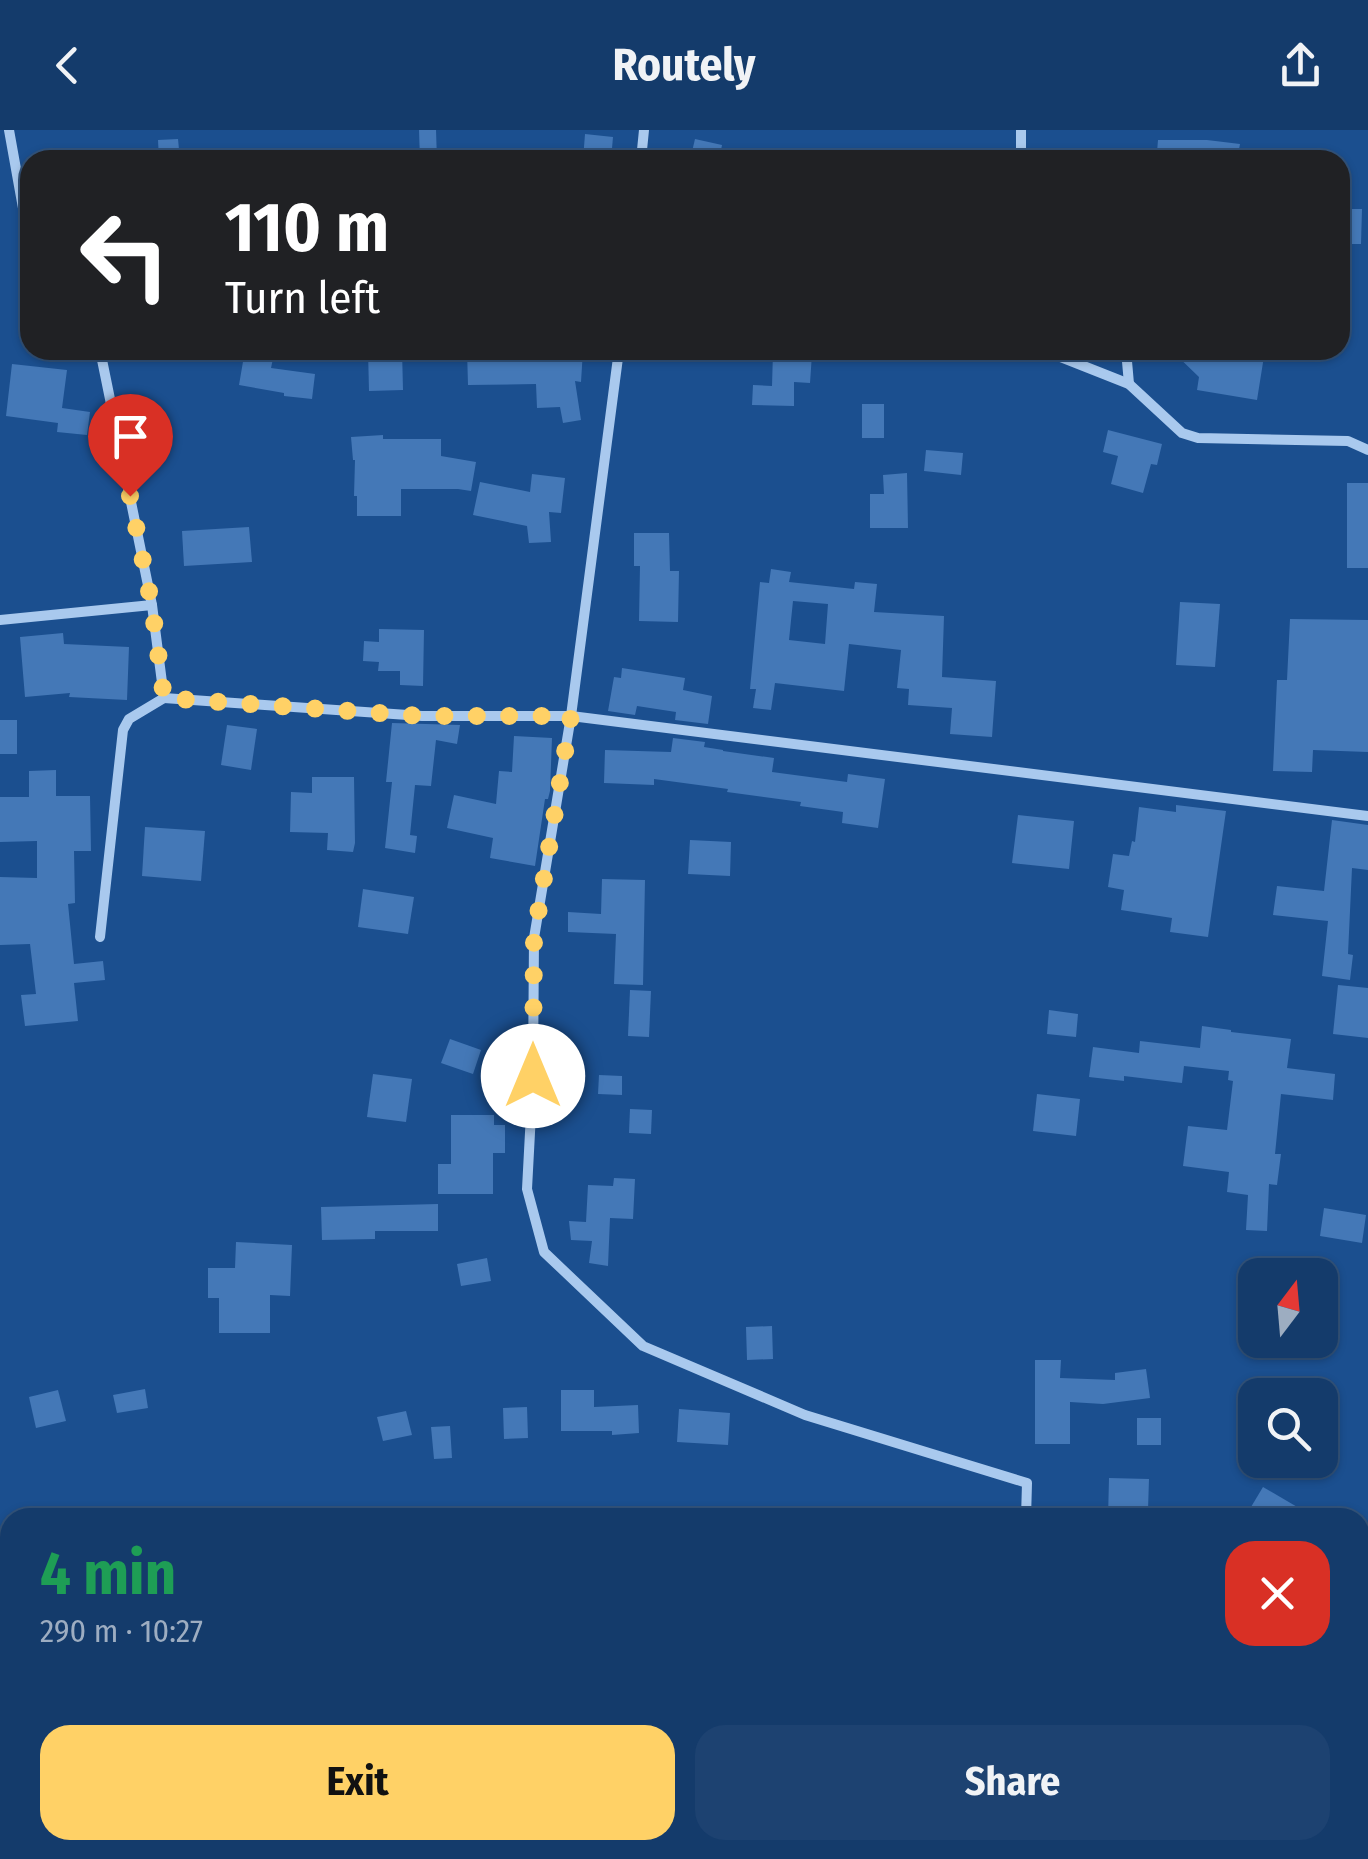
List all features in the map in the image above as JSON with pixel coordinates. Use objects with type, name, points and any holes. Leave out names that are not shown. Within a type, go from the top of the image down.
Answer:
[{"type":"street","points":[[8,130],[20,194]]},
{"type":"street","points":[[102,360],[152,606],[164,698]]},
{"type":"street","points":[[618,360],[571,716],[534,938],[527,1189],[544,1252],[644,1346],[804,1414],[1026,1482],[1026,1508]]},
{"type":"street","points":[[1068,360],[1128,384],[1182,433],[1198,438],[1348,441],[1368,450]]},
{"type":"street","points":[[1127,360],[1128,384]]},
{"type":"street","points":[[0,620],[152,606]]},
{"type":"street","points":[[100,937],[123,730],[129,719],[164,698],[422,716],[571,716],[1368,816]]},
{"type":"building","points":[[419,130],[436,130],[437,150],[420,150]]},
{"type":"building","points":[[585,134],[613,137],[612,150],[584,150]]},
{"type":"building","points":[[178,139],[179,150],[158,150],[158,140]]},
{"type":"building","points":[[695,139],[722,145],[721,150],[692,150]]},
{"type":"building","points":[[1158,140],[1240,144],[1239,150],[1157,150]]},
{"type":"building","points":[[1350,209],[1362,209],[1361,244],[1350,244]]},
{"type":"building","points":[[243,360],[273,360],[271,368],[315,374],[312,399],[239,385]]},
{"type":"building","points":[[368,360],[402,360],[403,390],[369,391]]},
{"type":"building","points":[[467,360],[582,360],[581,382],[575,381],[581,420],[563,423],[560,407],[537,408],[536,384],[468,385]]},
{"type":"building","points":[[773,360],[812,360],[810,383],[794,382],[794,406],[752,405],[753,385],[772,386]]},
{"type":"building","points":[[1181,360],[1263,360],[1257,400],[1197,390],[1199,377]]},
{"type":"building","points":[[12,364],[67,370],[62,408],[90,412],[87,435],[57,432],[58,423],[6,416]]},
{"type":"building","points":[[862,404],[884,404],[884,438],[862,438]]},
{"type":"building","points":[[1108,430],[1162,444],[1157,465],[1151,464],[1143,493],[1111,484],[1118,456],[1103,452]]},
{"type":"building","points":[[383,435],[383,439],[441,439],[441,456],[476,462],[471,491],[401,489],[401,516],[357,516],[351,437]]},
{"type":"building","points":[[926,450],[963,453],[961,475],[924,471]]},
{"type":"building","points":[[907,473],[908,528],[870,528],[870,494],[884,494],[883,475]]},
{"type":"building","points":[[532,474],[565,478],[561,513],[549,512],[551,542],[529,543],[527,526],[473,515],[480,482],[530,492]]},
{"type":"building","points":[[1347,483],[1368,483],[1368,568],[1347,568]]},
{"type":"building","points":[[249,527],[252,562],[184,566],[182,531]]},
{"type":"building","points":[[634,533],[669,533],[670,571],[679,571],[678,622],[639,621],[640,566],[634,566]]},
{"type":"building","points":[[771,569],[791,572],[789,582],[854,589],[855,582],[877,584],[874,612],[944,616],[942,677],[996,681],[992,737],[950,734],[952,708],[908,705],[909,689],[897,688],[901,650],[849,644],[844,691],[775,683],[771,710],[753,708],[756,689],[750,689],[760,582],[769,583]],"holes":[[[793,601],[828,604],[825,644],[789,640]]]},
{"type":"building","points":[[1180,602],[1220,604],[1215,667],[1176,665]]},
{"type":"building","points":[[1290,619],[1368,620],[1368,752],[1313,750],[1312,772],[1273,771],[1277,680],[1287,680]]},
{"type":"building","points":[[379,629],[424,630],[423,686],[400,685],[400,671],[378,671],[379,662],[363,661],[364,641],[379,642]]},
{"type":"building","points":[[63,633],[64,644],[129,647],[127,700],[69,697],[70,693],[25,697],[20,637]]},
{"type":"building","points":[[622,668],[685,678],[683,690],[712,696],[708,724],[675,720],[676,712],[637,706],[635,715],[608,711],[614,677],[621,678]]},
{"type":"building","points":[[0,720],[17,720],[17,754],[0,754]]},
{"type":"building","points":[[392,723],[460,725],[457,744],[436,740],[431,786],[415,785],[410,835],[417,836],[415,853],[385,848],[392,782],[386,782]]},
{"type":"building","points":[[227,725],[257,729],[251,770],[221,765]]},
{"type":"building","points":[[514,736],[552,738],[550,791],[545,799],[535,866],[490,858],[493,838],[447,828],[454,795],[496,804],[499,771],[512,772]]},
{"type":"building","points":[[673,738],[705,742],[704,747],[723,751],[774,758],[772,772],[847,782],[848,774],[885,779],[878,828],[842,823],[843,812],[727,792],[728,789],[654,779],[654,785],[604,783],[605,750],[671,752]]},
{"type":"building","points":[[56,770],[56,796],[90,796],[91,851],[74,851],[75,903],[68,904],[74,964],[103,961],[105,980],[74,983],[78,1021],[25,1026],[21,995],[36,994],[30,944],[0,945],[0,877],[37,878],[37,841],[0,842],[0,797],[29,797],[29,771]]},
{"type":"building","points":[[312,777],[354,777],[353,852],[327,850],[328,833],[290,832],[291,792],[312,793]]},
{"type":"building","points":[[1176,805],[1226,811],[1208,937],[1170,932],[1172,918],[1121,910],[1124,890],[1108,887],[1113,854],[1129,856],[1132,841],[1135,842],[1139,807],[1176,812]]},
{"type":"building","points":[[1018,815],[1074,821],[1069,869],[1012,863]]},
{"type":"building","points":[[1332,820],[1368,825],[1368,870],[1352,868],[1350,980],[1322,976],[1328,921],[1273,915],[1277,886],[1324,891]]},
{"type":"building","points":[[145,827],[205,831],[201,881],[142,876]]},
{"type":"building","points":[[690,840],[731,842],[730,876],[688,874]]},
{"type":"building","points":[[602,879],[645,880],[643,985],[614,984],[616,934],[568,932],[568,912],[601,914]]},
{"type":"building","points":[[363,889],[414,897],[408,934],[358,927]]},
{"type":"building","points":[[1338,985],[1368,988],[1368,1038],[1333,1034]]},
{"type":"building","points":[[630,990],[651,991],[649,1037],[628,1036]]},
{"type":"building","points":[[1049,1010],[1078,1014],[1076,1037],[1047,1034]]},
{"type":"building","points":[[1202,1026],[1291,1039],[1287,1068],[1335,1074],[1333,1100],[1281,1094],[1275,1154],[1281,1154],[1277,1185],[1269,1184],[1267,1231],[1246,1230],[1248,1195],[1227,1192],[1229,1172],[1183,1166],[1188,1126],[1227,1130],[1233,1081],[1228,1080],[1229,1071],[1184,1066],[1182,1083],[1124,1076],[1124,1081],[1089,1077],[1093,1047],[1139,1053],[1140,1041],[1200,1048]]},
{"type":"building","points":[[450,1039],[481,1050],[473,1074],[441,1063]]},
{"type":"building","points":[[373,1074],[412,1079],[406,1122],[367,1117]]},
{"type":"building","points":[[599,1075],[622,1076],[622,1095],[598,1094]]},
{"type":"building","points":[[1037,1094],[1080,1099],[1076,1136],[1033,1131]]},
{"type":"building","points":[[630,1109],[652,1110],[651,1134],[629,1133]]},
{"type":"building","points":[[451,1115],[494,1115],[494,1125],[505,1125],[505,1153],[493,1153],[493,1194],[438,1194],[438,1164],[451,1164]]},
{"type":"building","points":[[614,1178],[635,1179],[633,1219],[610,1218],[608,1266],[589,1263],[592,1241],[571,1240],[569,1221],[586,1222],[588,1185],[613,1186]]},
{"type":"building","points":[[438,1204],[438,1231],[375,1231],[375,1239],[322,1240],[321,1207]]},
{"type":"building","points":[[1324,1208],[1366,1215],[1362,1243],[1320,1236]]},
{"type":"building","points":[[236,1242],[292,1245],[290,1296],[270,1295],[270,1333],[219,1333],[219,1298],[208,1298],[208,1268],[235,1268]]},
{"type":"building","points":[[487,1258],[491,1281],[461,1286],[457,1264]]},
{"type":"building","points":[[772,1326],[773,1359],[747,1360],[746,1327]]},
{"type":"building","points":[[1035,1360],[1061,1360],[1060,1378],[1115,1380],[1115,1373],[1146,1369],[1150,1398],[1103,1404],[1070,1402],[1070,1444],[1035,1444]]},
{"type":"building","points":[[145,1389],[148,1408],[117,1413],[113,1395]]},
{"type":"building","points":[[58,1390],[66,1421],[36,1428],[29,1397]]},
{"type":"building","points":[[561,1390],[594,1390],[594,1407],[638,1405],[639,1433],[561,1431]]},
{"type":"building","points":[[527,1407],[528,1438],[504,1439],[503,1408]]},
{"type":"building","points":[[679,1409],[730,1413],[728,1445],[677,1442]]},
{"type":"building","points":[[406,1411],[412,1435],[383,1441],[377,1417]]},
{"type":"building","points":[[1137,1418],[1161,1418],[1161,1445],[1137,1445]]},
{"type":"building","points":[[450,1426],[452,1458],[434,1459],[431,1427]]},
{"type":"building","points":[[1109,1478],[1149,1479],[1148,1508],[1108,1508]]},
{"type":"building","points":[[1263,1487],[1299,1508],[1253,1508]]},
{"type":"route","points":[[130,496],[152,606],[164,698],[422,716],[571,716],[534,938],[533,1076]]}]
